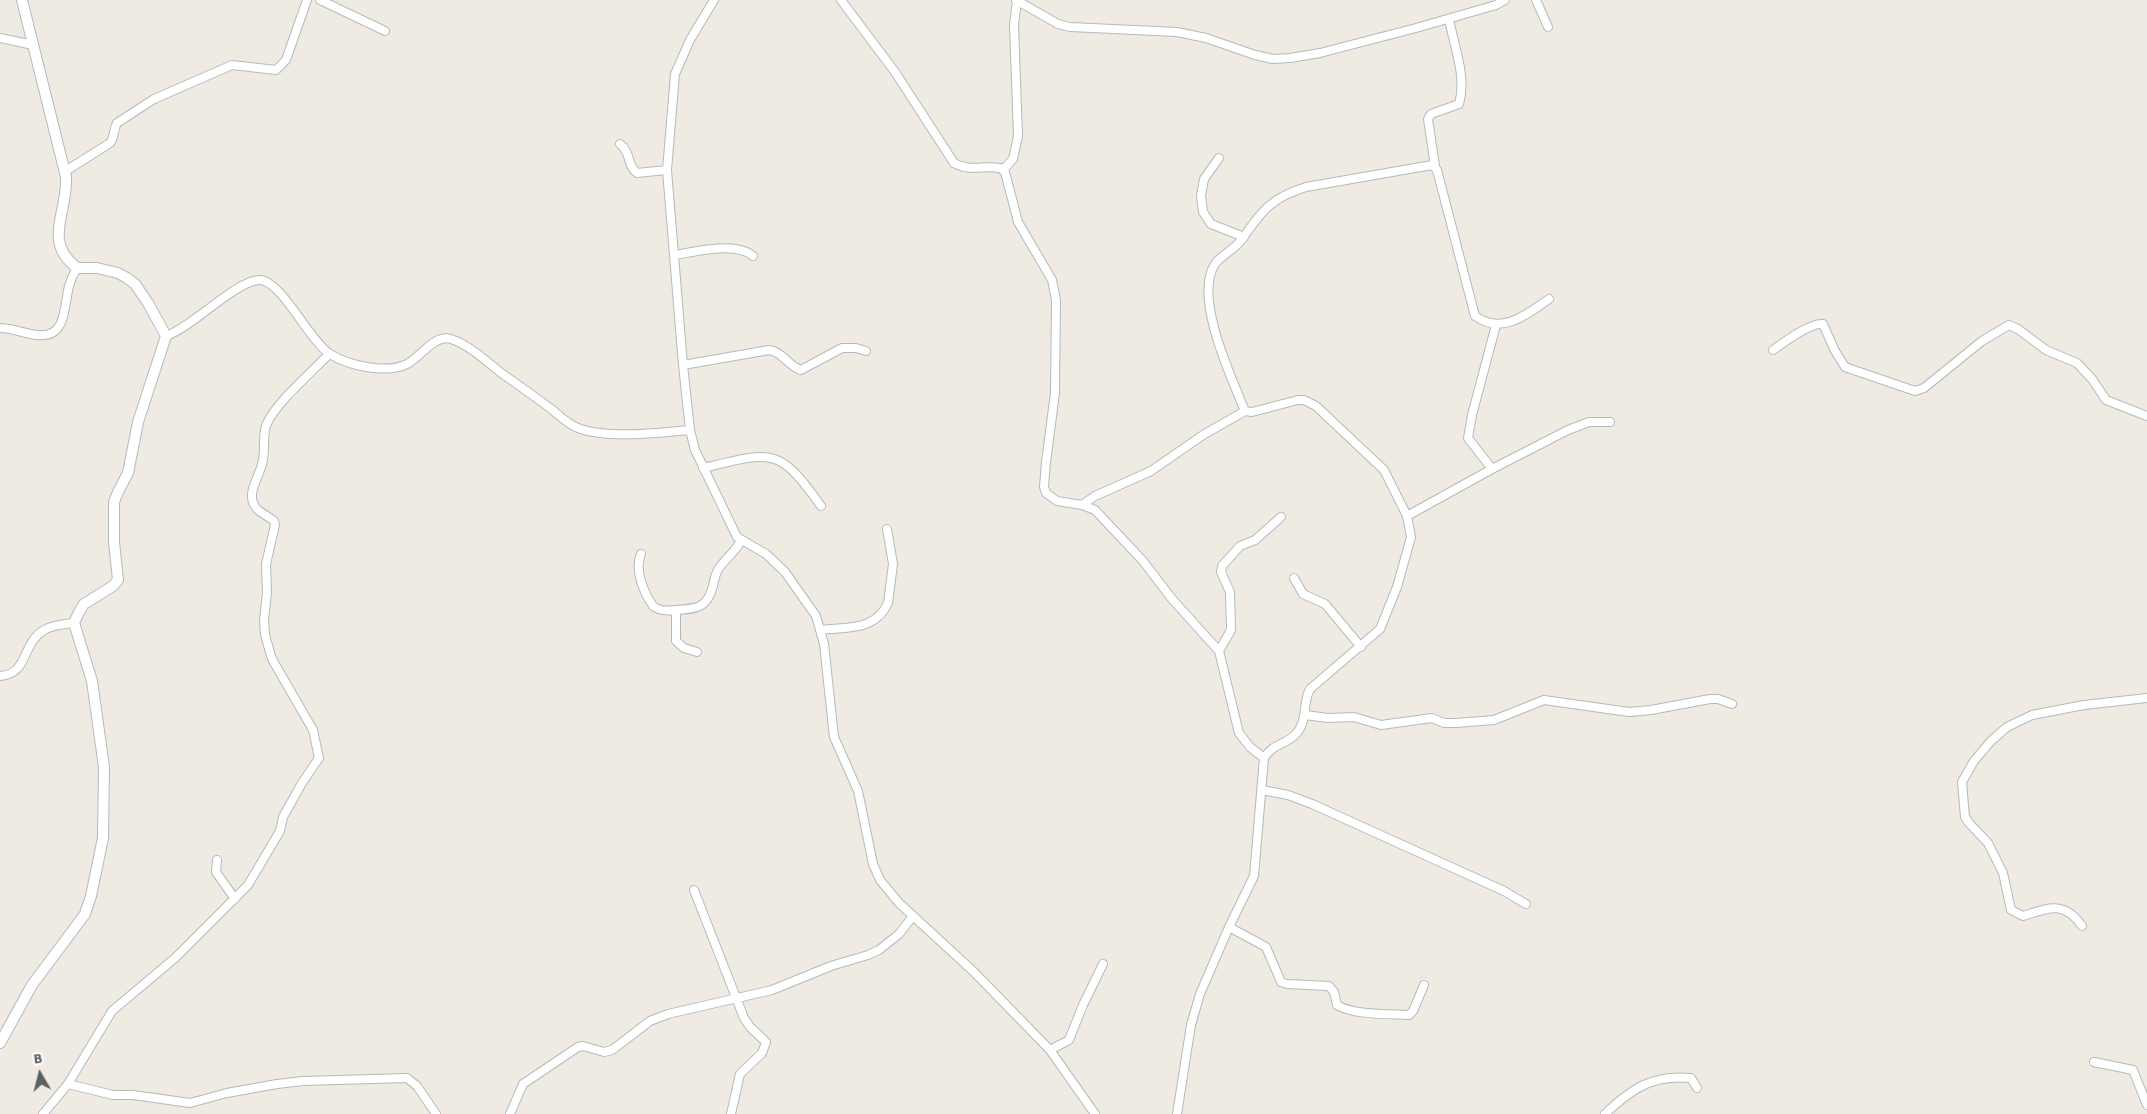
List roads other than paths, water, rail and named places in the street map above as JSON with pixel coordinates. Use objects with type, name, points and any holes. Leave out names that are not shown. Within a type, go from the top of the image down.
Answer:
[{"type":"street","points":[[0,1044],[32,985],[85,914],[92,896],[102,849],[104,766],[99,719],[90,671],[74,623],[84,604],[113,586],[118,580],[114,542],[114,502],[128,473],[138,422],[166,336],[135,284],[118,273],[97,268],[77,268],[64,256],[57,241],[66,197],[64,172],[22,0]]},
{"type":"street","points":[[64,172],[110,143],[117,123],[154,99],[232,65],[276,70],[286,60],[307,0]]},
{"type":"street","points":[[320,0],[385,31]]},
{"type":"street","points":[[714,0],[690,40],[675,74],[667,170],[683,365],[690,430],[695,450],[737,537],[740,541],[766,554],[785,572],[816,616],[821,630],[832,731],[858,791],[873,864],[880,880],[886,889],[974,972],[1050,1050],[1095,1114]]},
{"type":"street","points":[[841,0],[895,72],[954,163],[969,169],[995,167],[1003,170],[1010,185],[1018,222],[1052,280],[1056,300],[1056,393],[1046,462],[1044,486],[1046,493],[1057,501],[1082,505],[1095,510],[1131,548],[1172,599],[1219,651],[1239,733],[1250,747],[1264,758]]},
{"type":"street","points":[[1003,170],[1014,159],[1018,136],[1014,25],[1016,1],[1058,24],[1070,27],[1178,32],[1206,38],[1273,59],[1307,56],[1449,19],[1496,5],[1505,0]]},
{"type":"street","points":[[1536,0],[1548,27]]},
{"type":"street","points":[[1449,19],[1460,71],[1461,96],[1459,104],[1431,114],[1428,119],[1435,166],[1473,312],[1480,319],[1496,325],[1520,319],[1549,299]]},
{"type":"street","points":[[0,38],[33,44]]},
{"type":"street","points":[[620,144],[627,151],[631,168],[637,174],[667,170]]},
{"type":"street","points":[[1219,158],[1204,179],[1201,196],[1203,212],[1211,224],[1244,237]]},
{"type":"street","points":[[1245,411],[1217,339],[1209,290],[1209,280],[1215,264],[1244,237],[1268,205],[1289,192],[1306,187],[1418,167],[1435,166]]},
{"type":"street","points":[[674,255],[716,249],[742,250],[753,256]]},
{"type":"street","points":[[0,328],[41,336],[56,330],[64,318],[70,284],[77,268]]},
{"type":"street","points":[[166,336],[179,331],[235,290],[250,282],[260,280],[272,283],[278,289],[293,312],[330,354],[362,366],[392,368],[406,364],[437,340],[447,338],[470,350],[578,428],[625,434],[690,430]]},
{"type":"street","points":[[1773,350],[1810,327],[1819,323],[1823,324],[1835,351],[1845,366],[1915,391],[1924,388],[1982,341],[2009,325],[2018,329],[2046,350],[2077,363],[2092,379],[2106,400],[2147,416]]},
{"type":"street","points":[[1492,469],[1468,438],[1472,415],[1496,325]]},
{"type":"street","points":[[683,365],[772,350],[801,370],[831,352],[842,348],[856,348],[866,351]]},
{"type":"street","points":[[43,1114],[68,1084],[112,1011],[176,958],[248,885],[280,831],[283,816],[302,782],[319,758],[313,730],[272,659],[268,648],[264,620],[267,594],[266,564],[275,525],[274,521],[254,504],[251,496],[264,453],[264,434],[268,421],[277,408],[330,354]]},
{"type":"street","points":[[1082,505],[1095,496],[1151,471],[1203,435],[1245,411],[1254,412],[1304,400],[1316,406],[1384,470],[1407,516],[1411,537],[1398,587],[1384,623],[1361,647],[1310,689],[1307,695],[1303,724],[1292,738],[1271,748],[1264,758],[1254,876],[1228,927],[1203,986],[1191,1025],[1177,1114]]},
{"type":"street","points":[[1407,516],[1492,469],[1580,425],[1590,422],[1610,422]]},
{"type":"street","points":[[703,468],[756,455],[776,458],[788,466],[821,506]]},
{"type":"street","points":[[1219,651],[1231,630],[1230,592],[1221,572],[1222,566],[1240,546],[1255,540],[1281,517]]},
{"type":"street","points":[[821,630],[869,624],[880,617],[886,609],[893,564],[887,529]]},
{"type":"street","points":[[641,554],[638,567],[650,602],[656,609],[697,608],[703,605],[710,596],[719,568],[733,554],[740,541]]},
{"type":"street","points":[[1294,578],[1303,594],[1320,600],[1361,647]]},
{"type":"street","points":[[676,610],[676,641],[684,648],[697,652]]},
{"type":"street","points":[[0,676],[11,674],[20,669],[28,647],[39,634],[50,627],[74,623]]},
{"type":"street","points":[[2082,926],[2076,917],[2059,908],[2048,908],[2023,916],[2011,910],[2004,873],[1988,843],[1966,820],[1962,782],[1974,761],[1991,741],[2007,728],[2027,717],[2084,705],[2147,698]]},
{"type":"street","points":[[1305,715],[1328,718],[1354,717],[1375,724],[1391,725],[1432,718],[1444,723],[1494,720],[1544,700],[1629,712],[1651,710],[1710,699],[1718,699],[1732,704]]},
{"type":"street","points":[[1262,790],[1288,795],[1312,804],[1504,891],[1526,904]]},
{"type":"street","points":[[217,860],[216,872],[235,899]]},
{"type":"street","points":[[694,890],[736,998],[750,1027],[766,1042],[762,1053],[740,1074],[731,1114]]},
{"type":"street","points":[[510,1114],[523,1084],[578,1047],[583,1046],[604,1052],[612,1050],[650,1021],[668,1014],[788,986],[831,966],[879,950],[899,934],[913,916]]},
{"type":"street","points":[[1228,927],[1266,947],[1281,982],[1329,986],[1334,992],[1337,1005],[1344,1008],[1408,1015],[1413,1011],[1424,985]]},
{"type":"street","points":[[1050,1050],[1069,1040],[1083,1005],[1103,964]]},
{"type":"street","points":[[2094,1062],[2133,1070],[2147,1105]]},
{"type":"street","points":[[68,1084],[113,1094],[133,1095],[190,1104],[227,1093],[277,1084],[303,1081],[407,1078],[417,1086],[436,1114]]},
{"type":"street","points":[[1605,1114],[1632,1090],[1653,1082],[1691,1078],[1697,1088]]}]
